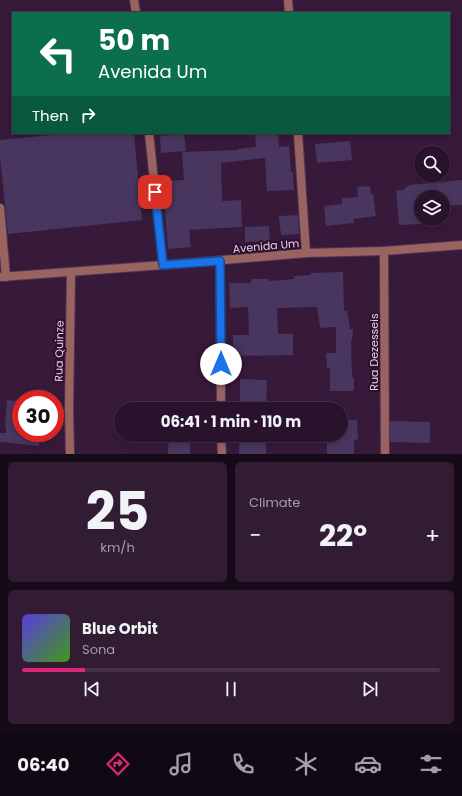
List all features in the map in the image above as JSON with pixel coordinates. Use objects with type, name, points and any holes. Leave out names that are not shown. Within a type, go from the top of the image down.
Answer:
[{"type":"street","points":[[134,0],[136,12]]},
{"type":"street","points":[[288,0],[289,12]]},
{"type":"street","points":[[149,134],[163,265]]},
{"type":"street","points":[[298,134],[306,253]]},
{"type":"street","points":[[0,208],[3,277]]},
{"type":"street","name":"Avenida Um","points":[[3,277],[71,273],[306,253],[384,251],[462,245]]},
{"type":"street","name":"Rua Dezesseis","points":[[384,251],[385,454]]},
{"type":"street","points":[[220,261],[221,402]]},
{"type":"street","name":"Rua Quinze","points":[[70,454],[69,410],[71,273]]},
{"type":"street","points":[[221,442],[222,454]]},
{"type":"building","points":[[62,134],[134,134],[142,220],[8,234],[0,156],[0,140]]},
{"type":"building","points":[[184,134],[186,151],[161,153],[160,136]]},
{"type":"building","points":[[255,134],[278,134],[279,147],[289,146],[294,190],[267,191],[265,158],[221,163],[222,201],[241,200],[242,227],[189,230],[191,247],[168,249],[164,199],[162,199],[162,181],[184,180],[182,152],[238,150],[256,147]]},
{"type":"building","points":[[350,141],[352,160],[317,163],[315,144]]},
{"type":"building","points":[[462,180],[462,205],[450,206],[450,190],[414,190],[414,224],[399,225],[396,190],[403,190],[409,185]]},
{"type":"building","points":[[370,186],[371,194],[373,194],[376,216],[353,219],[354,223],[326,226],[324,206],[342,204],[342,198],[358,197],[357,187]]},
{"type":"building","points":[[298,215],[299,234],[281,235],[279,216]]},
{"type":"building","points":[[269,226],[270,241],[245,242],[245,227]]},
{"type":"building","points":[[343,272],[344,311],[347,310],[350,329],[353,329],[351,340],[354,391],[330,391],[330,368],[327,368],[326,353],[336,353],[336,327],[320,328],[317,307],[277,308],[278,334],[293,334],[293,355],[233,356],[233,335],[249,335],[248,307],[230,308],[229,283],[251,283],[251,279],[269,279],[269,281],[294,279],[294,276],[311,275],[311,273]]},
{"type":"building","points":[[240,379],[267,380],[266,402],[240,402]]},
{"type":"building","points":[[7,400],[12,401],[12,442],[39,442],[39,446],[0,442],[0,433],[6,433]]},
{"type":"building","points":[[348,420],[357,420],[358,439],[354,440],[354,454],[327,454],[327,442],[348,442]]},
{"type":"building","points":[[390,421],[430,422],[430,443],[390,442]]},
{"type":"building","points":[[169,442],[190,442],[190,454],[168,454]]},
{"type":"building","points":[[240,442],[266,442],[266,454],[239,454]]},
{"type":"route","points":[[155,192],[163,265],[220,261],[221,364]]}]
